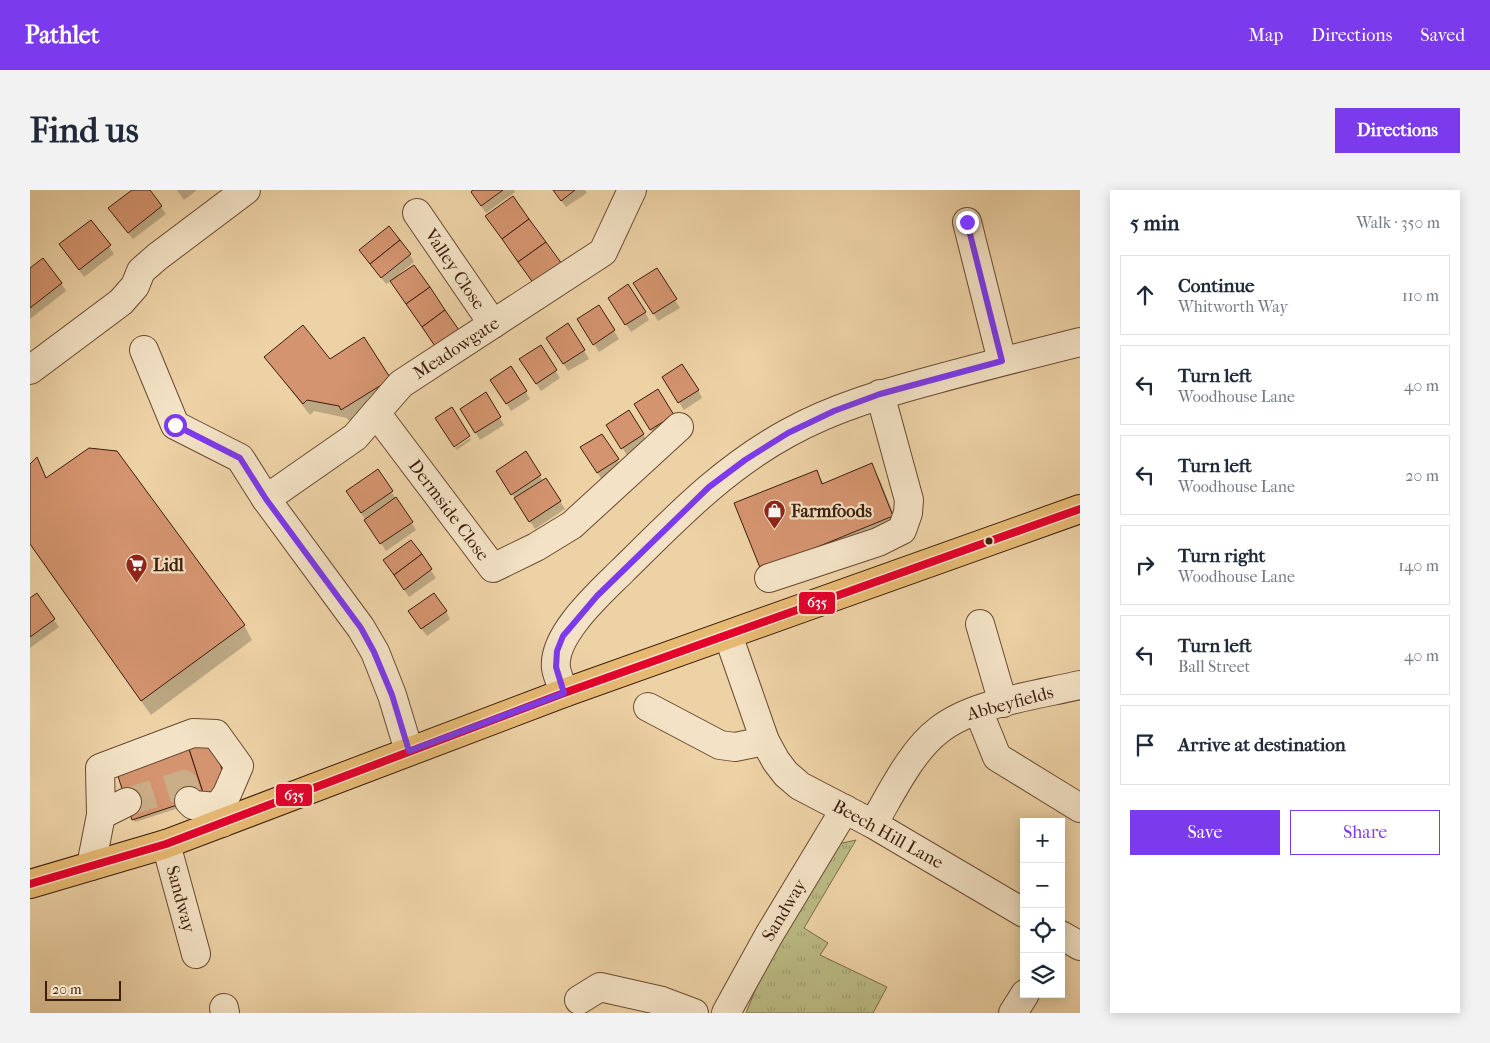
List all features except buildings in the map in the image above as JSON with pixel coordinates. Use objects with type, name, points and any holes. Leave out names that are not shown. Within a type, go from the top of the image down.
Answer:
[{"type":"main road","points":[[30,884],[166,844],[220,815],[409,751],[564,693],[1080,509]]},
{"type":"street","points":[[30,370],[121,302],[135,286],[141,271],[246,190]]},
{"type":"street","name":"Meadowgate","points":[[266,499],[355,437],[401,384],[604,252],[632,190]]},
{"type":"street","name":"Valley Close","points":[[416,213],[493,324]]},
{"type":"street","points":[[967,222],[1002,361]]},
{"type":"street","points":[[564,693],[556,667],[557,651],[563,636],[597,596],[673,520],[709,487],[745,460],[788,433],[834,411],[880,394],[1080,342]]},
{"type":"street","points":[[144,350],[175,425],[240,458],[266,499],[361,628],[374,652],[392,695],[409,751]]},
{"type":"street","points":[[769,578],[878,542],[902,530],[908,514],[909,500],[880,394]]},
{"type":"street","name":"Dermside Close","points":[[376,413],[493,568],[536,547],[572,525],[679,427]]},
{"type":"street","points":[[980,624],[997,757],[1080,808]]},
{"type":"street","name":"Beech Hill Lane","points":[[728,635],[765,741],[786,774],[800,786],[873,824],[1020,911]]},
{"type":"street","name":"Abbeyfields","points":[[873,824],[909,765],[924,744],[938,730],[951,722],[991,706],[1080,686]]},
{"type":"street","points":[[648,707],[720,745],[734,747],[765,741]]},
{"type":"street","points":[[91,866],[101,815],[100,768],[193,733],[216,734],[239,766],[220,815],[193,805],[189,801]]},
{"type":"street","points":[[101,815],[126,802]]},
{"type":"street","name":"Sandway","points":[[726,1013],[769,935],[845,809]]},
{"type":"street","name":"Sandway","points":[[166,844],[196,954]]},
{"type":"street","points":[[594,986],[662,1001],[694,1013]]},
{"type":"street","points":[[1013,1013],[1022,998]]},
{"type":"green space","points":[[856,840],[804,928],[828,943],[820,955],[887,987],[873,1013],[746,1013],[760,978],[838,844]]},
{"type":"tunnel","points":[[127,802],[184,784],[189,801]]},
{"type":"transit line","name":"635","points":[[30,884],[166,844],[564,693],[1080,509]]},
{"type":"place","name":"Farmfoods","points":[[775,530]]},
{"type":"place","name":"Lidl","points":[[137,584]]},
{"type":"route","points":[[175,425],[240,458],[266,499],[361,628],[384,674],[409,751],[564,693],[556,667],[557,651],[563,636],[597,596],[673,520],[709,487],[745,460],[788,433],[834,411],[880,394],[1002,361],[967,222]]}]
